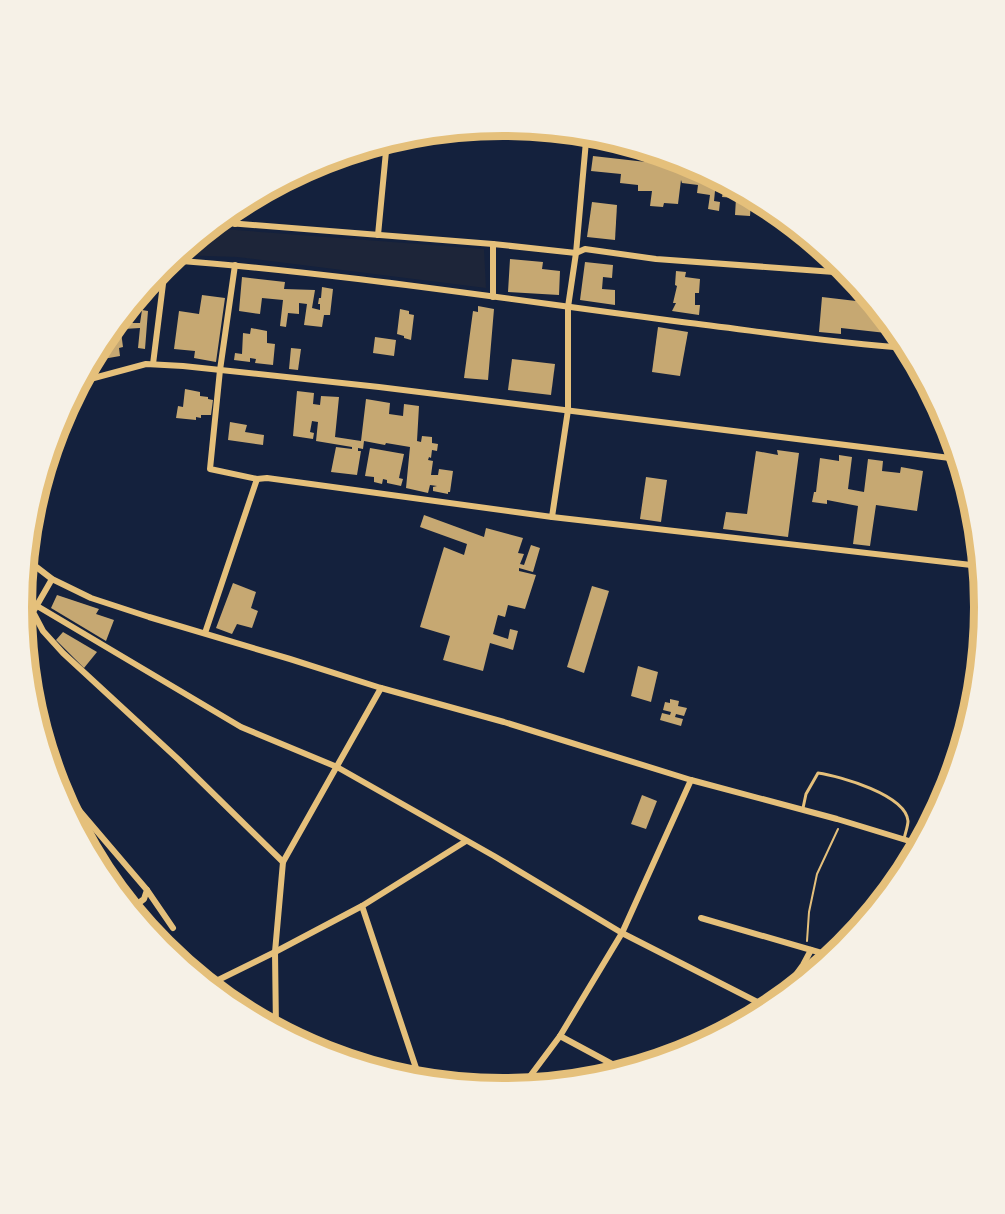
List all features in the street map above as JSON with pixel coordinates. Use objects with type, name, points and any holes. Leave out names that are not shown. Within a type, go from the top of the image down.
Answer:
[{"type":"street","points":[[552,517],[568,410],[568,307],[576,253],[586,144]]},
{"type":"street","points":[[378,235],[386,151]]},
{"type":"street","points":[[235,224],[236,219]]},
{"type":"street","points":[[229,223],[493,244],[576,253],[585,249],[656,259],[834,272]]},
{"type":"street","points":[[493,244],[493,297]]},
{"type":"street","points":[[183,261],[235,265],[895,347]]},
{"type":"street","points":[[235,265],[220,370],[210,469],[257,479],[278,479],[552,517],[971,565]]},
{"type":"street","points":[[153,363],[162,282]]},
{"type":"street","points":[[91,379],[153,363],[568,410],[950,458]]},
{"type":"street","points":[[205,633],[257,479]]},
{"type":"street","points":[[34,565],[52,579],[91,598],[381,688],[504,722],[691,780],[911,841]]},
{"type":"street","points":[[52,579],[33,612],[43,631],[63,653],[179,760],[283,862]]},
{"type":"street","points":[[32,602],[241,726],[337,767],[622,933],[758,1003]]},
{"type":"street","points":[[276,1020],[274,952],[283,862],[381,688]]},
{"type":"street","points":[[529,1077],[560,1036],[622,933],[691,780]]},
{"type":"street","points":[[76,807],[147,890],[173,928]]},
{"type":"street","points":[[216,981],[362,906],[466,841]]},
{"type":"street","points":[[137,904],[144,899],[147,890]]},
{"type":"street","points":[[362,906],[417,1070]]},
{"type":"street","points":[[701,918],[821,953]]},
{"type":"street","points":[[795,976],[803,965],[809,950]]},
{"type":"street","points":[[560,1036],[613,1065]]},
{"type":"lane","points":[[802,810],[806,794],[818,773],[838,776],[885,795],[903,809],[908,820],[904,839]]},
{"type":"path","points":[[809,950],[809,912],[817,874],[842,821]]},
{"type":"shaded area","points":[[222,229],[484,249],[486,288],[237,257],[189,255]]},
{"type":"building","points":[[593,156],[661,164],[683,172],[711,185],[738,199],[751,207],[750,216],[735,215],[736,198],[722,197],[723,192],[715,191],[714,201],[720,202],[719,211],[708,209],[710,195],[697,193],[698,185],[682,183],[681,180],[678,204],[664,203],[663,207],[650,206],[652,191],[638,191],[638,185],[620,183],[621,174],[591,171]]},
{"type":"building","points":[[592,202],[617,205],[615,240],[587,237]]},
{"type":"building","points":[[510,259],[543,262],[542,269],[560,271],[559,295],[508,292]]},
{"type":"building","points":[[585,262],[613,265],[612,278],[603,277],[602,289],[615,290],[615,305],[580,300]]},
{"type":"building","points":[[676,271],[686,272],[685,277],[700,279],[699,293],[695,293],[695,305],[700,305],[699,315],[672,311],[676,303],[673,303],[677,286],[675,285]]},
{"type":"building","points":[[242,277],[285,282],[284,289],[315,290],[312,308],[320,310],[320,304],[318,304],[322,287],[333,289],[330,315],[324,315],[322,327],[304,325],[307,304],[299,303],[299,314],[288,313],[286,327],[280,326],[283,300],[262,298],[260,314],[239,311]]},
{"type":"building","points":[[202,295],[225,298],[216,362],[194,358],[195,351],[174,349],[179,311],[199,314]]},
{"type":"building","points":[[822,297],[861,302],[885,333],[841,328],[841,334],[819,332]]},
{"type":"building","points":[[478,306],[494,309],[488,380],[464,378],[473,311],[478,312]]},
{"type":"building","points":[[400,309],[414,315],[411,340],[397,334]]},
{"type":"building","points":[[142,310],[148,311],[145,349],[138,348],[140,328],[124,329],[121,332],[123,347],[119,348],[120,356],[103,359],[127,323],[140,323]]},
{"type":"building","points":[[658,327],[688,332],[680,376],[652,372]]},
{"type":"building","points":[[251,328],[267,331],[267,343],[275,344],[273,365],[255,363],[256,359],[250,358],[250,362],[234,360],[235,353],[242,354],[243,333],[250,334]]},
{"type":"building","points":[[375,337],[396,340],[394,356],[373,353]]},
{"type":"building","points":[[291,348],[301,349],[298,370],[289,369]]},
{"type":"building","points":[[512,359],[555,364],[551,395],[508,390]]},
{"type":"building","points":[[185,389],[200,392],[200,396],[213,400],[211,415],[201,415],[201,418],[196,417],[196,420],[176,418],[178,406],[183,407]]},
{"type":"building","points":[[297,391],[314,393],[313,404],[320,405],[321,396],[339,397],[335,437],[361,441],[366,399],[390,403],[389,414],[403,416],[404,404],[419,406],[417,441],[421,442],[422,436],[432,437],[432,443],[438,444],[437,451],[432,450],[431,458],[429,457],[428,460],[433,461],[431,475],[438,475],[439,469],[453,471],[450,492],[448,494],[433,491],[433,487],[437,486],[430,485],[428,493],[406,488],[410,447],[364,441],[363,449],[358,448],[358,451],[361,451],[357,475],[331,472],[336,447],[352,449],[352,447],[316,441],[318,422],[312,421],[310,432],[314,433],[313,439],[293,436]]},
{"type":"building","points":[[230,422],[247,425],[245,432],[264,435],[263,445],[228,440]]},
{"type":"building","points":[[370,448],[404,454],[399,478],[403,479],[401,486],[387,483],[387,480],[383,479],[382,484],[374,482],[374,477],[365,476]]},
{"type":"building","points":[[777,450],[799,453],[788,537],[723,529],[726,512],[747,514],[756,451],[778,455]]},
{"type":"building","points":[[839,455],[852,457],[848,489],[864,492],[868,459],[883,461],[882,471],[900,473],[901,467],[923,471],[917,511],[876,505],[870,546],[853,544],[858,506],[827,500],[827,504],[812,502],[814,492],[816,492],[820,458],[839,461]]},
{"type":"building","points":[[646,477],[667,480],[661,522],[640,519]]},
{"type":"building","points":[[424,515],[484,537],[486,528],[523,538],[518,553],[524,554],[520,564],[524,565],[531,545],[540,548],[533,572],[519,568],[519,571],[536,575],[525,609],[508,605],[505,617],[498,615],[493,634],[508,639],[510,629],[518,631],[513,650],[490,643],[483,671],[443,660],[450,636],[420,627],[444,547],[464,555],[467,544],[420,527]]},
{"type":"building","points":[[233,583],[256,592],[251,608],[258,611],[252,628],[237,624],[232,634],[216,628]]},
{"type":"building","points":[[592,586],[609,591],[584,673],[567,667]]},
{"type":"building","points":[[57,595],[99,609],[96,614],[114,620],[106,641],[51,608]]},
{"type":"building","points":[[63,632],[97,652],[84,668],[56,640]]},
{"type":"building","points":[[638,666],[658,672],[651,702],[631,696]]},
{"type":"building","points":[[670,699],[679,701],[678,706],[687,708],[684,716],[676,714],[675,717],[683,719],[681,726],[660,720],[662,713],[670,715],[671,712],[663,710],[665,702],[670,703]]},
{"type":"building","points":[[642,795],[657,801],[646,829],[631,824]]}]
